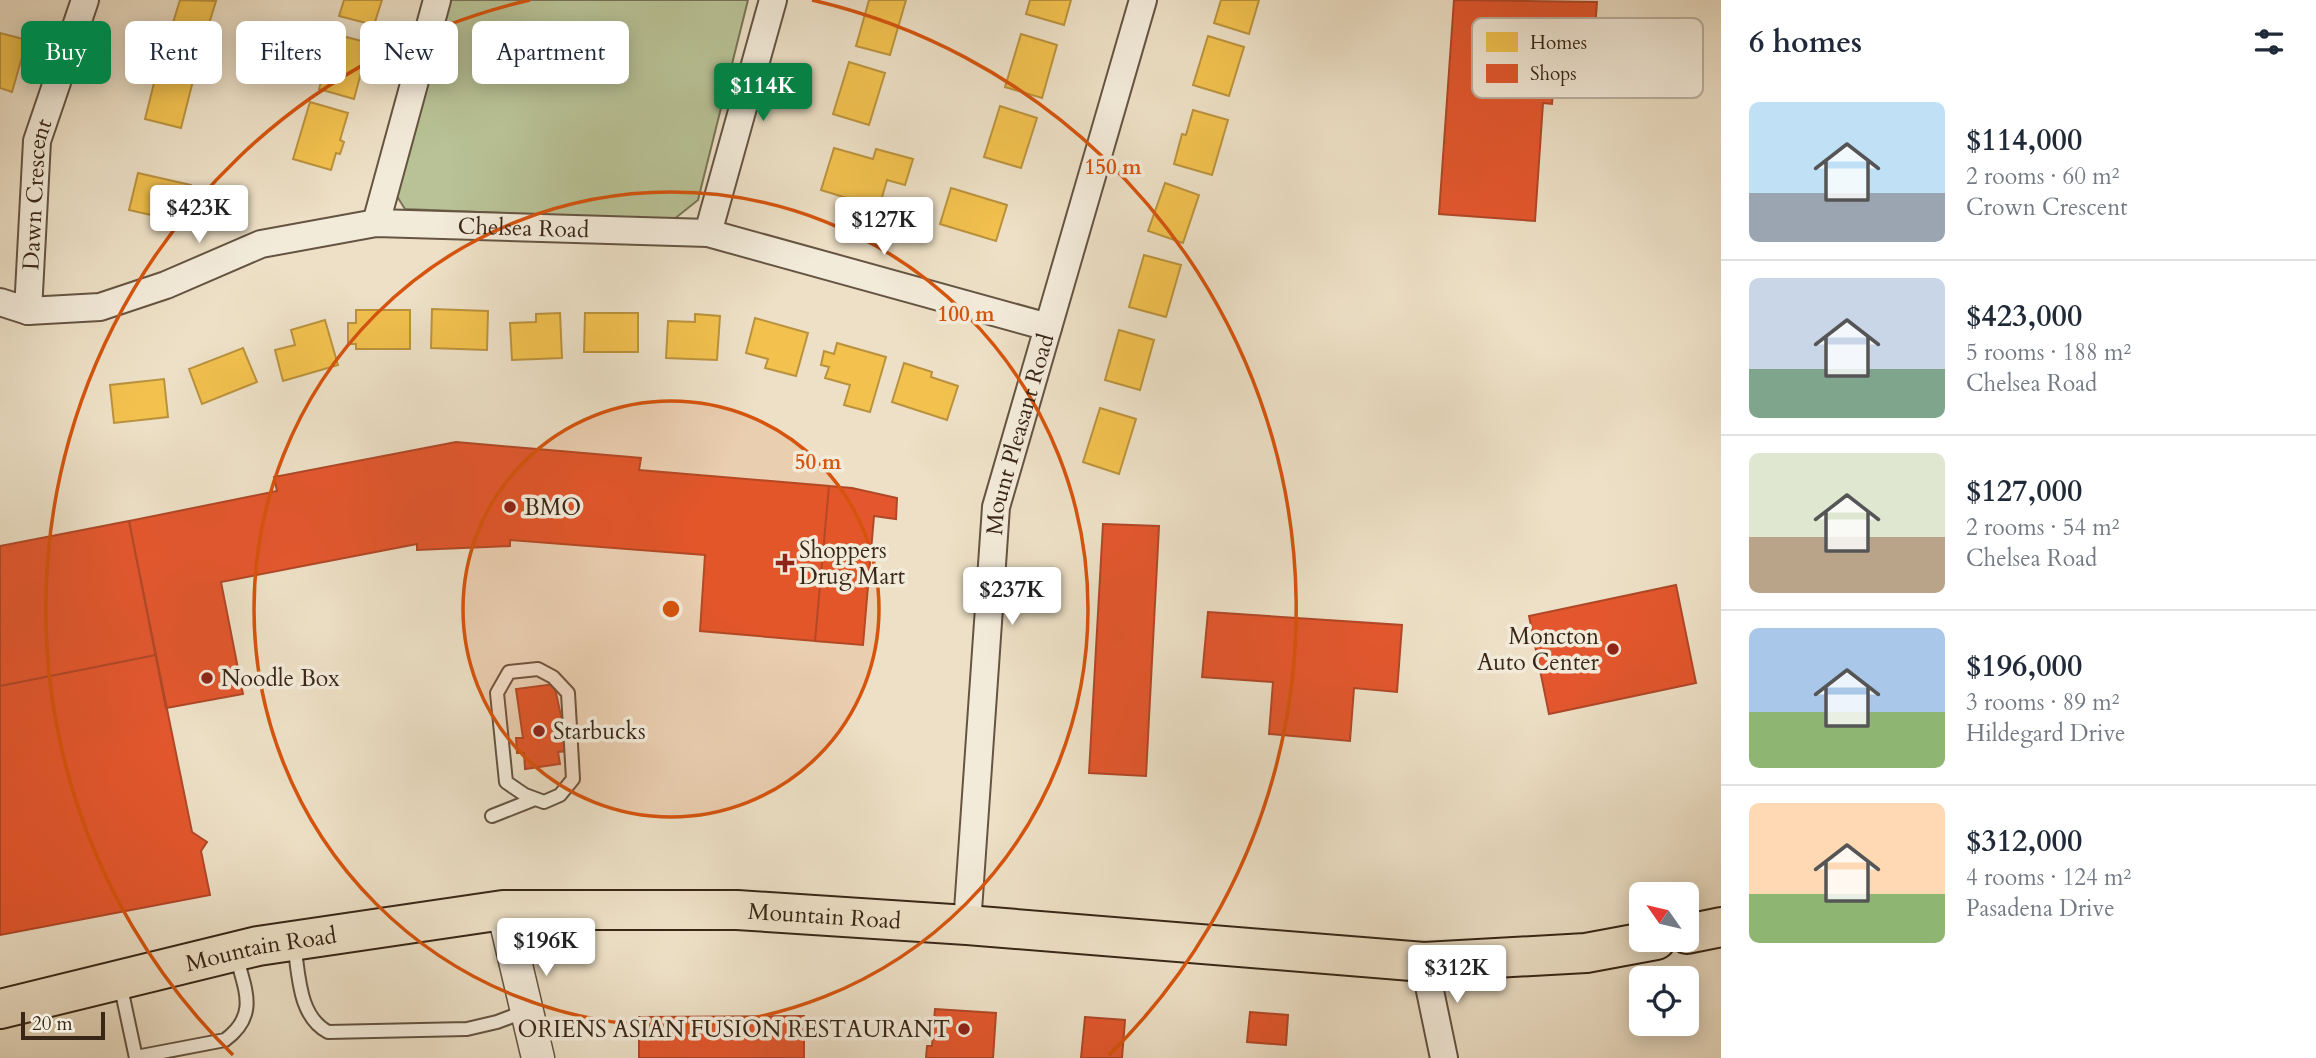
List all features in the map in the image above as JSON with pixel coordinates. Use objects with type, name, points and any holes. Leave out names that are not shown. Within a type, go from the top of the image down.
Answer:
[{"type":"main road","name":"Mountain Road","points":[[0,1009],[235,952],[503,910],[737,910],[967,925],[1424,962],[1586,953],[1629,945]]},
{"type":"main road","points":[[1699,932],[1721,927]]},
{"type":"street","name":"Dawn Crescent","points":[[28,311],[37,141],[85,0]]},
{"type":"street","points":[[376,223],[437,0]]},
{"type":"street","points":[[708,233],[773,0]]},
{"type":"street","name":"Mount Pleasant Road","points":[[967,925],[996,507],[1143,0]]},
{"type":"street","name":"Chelsea Road","points":[[0,302],[28,311],[100,307],[166,285],[261,244],[376,223],[708,233],[1048,327]]},
{"type":"street","points":[[503,910],[538,1058]]},
{"type":"street","points":[[1424,962],[1444,1058]]},
{"type":"lane","points":[[492,816],[535,799],[544,802],[560,795],[573,779],[568,693],[553,677],[537,668],[509,672],[497,693],[506,782],[535,799]]},
{"type":"lane","points":[[293,942],[305,1006],[318,1027],[328,1032],[467,1029],[498,1022],[527,1011]]},
{"type":"lane","points":[[119,980],[136,1058],[225,1040],[237,1031],[248,1009],[235,952]]},
{"type":"green space","points":[[446,0],[748,0],[698,200],[673,220],[405,209],[393,190],[423,84],[458,84],[458,21],[440,21]]},
{"type":"building: Homes","points":[[180,0],[216,1],[210,21],[173,21]]},
{"type":"building: Homes","points":[[344,0],[382,0],[375,21],[360,21],[339,16]]},
{"type":"building: Homes","points":[[869,0],[906,0],[890,55],[856,46]]},
{"type":"building: Homes","points":[[1030,0],[1071,0],[1064,25],[1026,14]]},
{"type":"building: Homes","points":[[1221,0],[1259,0],[1249,34],[1214,23]]},
{"type":"building: Homes","points":[[0,33],[21,38],[21,61],[12,92],[0,88]]},
{"type":"building: Homes","points":[[1021,34],[1057,45],[1042,98],[1005,87]]},
{"type":"building: Homes","points":[[1208,36],[1244,47],[1229,96],[1193,85]]},
{"type":"building: Homes","points":[[346,37],[360,41],[360,77],[354,99],[319,89],[320,84],[346,84]]},
{"type":"building: Homes","points":[[849,62],[885,73],[869,125],[833,114]]},
{"type":"building: Homes","points":[[154,84],[192,84],[181,128],[145,119]]},
{"type":"building: Homes","points":[[310,102],[348,113],[340,140],[344,142],[340,154],[336,153],[331,170],[293,159]]},
{"type":"building: Homes","points":[[1000,106],[1037,118],[1021,168],[984,157]]},
{"type":"building: Homes","points":[[1193,110],[1228,120],[1212,175],[1174,164],[1182,134],[1186,135]]},
{"type":"building: Homes","points":[[834,148],[873,159],[876,149],[913,159],[905,185],[887,180],[880,204],[867,201],[866,204],[821,190]]},
{"type":"building: Homes","points":[[138,173],[191,185],[182,222],[129,210]]},
{"type":"building: Homes","points":[[1165,183],[1199,195],[1183,243],[1148,231]]},
{"type":"building: Homes","points":[[951,188],[1007,205],[996,241],[940,224]]},
{"type":"building: Homes","points":[[1144,255],[1181,265],[1166,317],[1129,307]]},
{"type":"building: Homes","points":[[432,309],[488,311],[487,350],[431,348]]},
{"type":"building: Homes","points":[[356,310],[410,310],[410,349],[356,349],[356,344],[348,344],[348,323],[356,323]]},
{"type":"building: Homes","points":[[560,313],[562,358],[512,360],[510,323],[536,322],[536,314]]},
{"type":"building: Homes","points":[[585,313],[638,313],[638,352],[584,352]]},
{"type":"building: Homes","points":[[695,314],[720,316],[717,360],[666,358],[668,321],[695,322]]},
{"type":"building: Homes","points":[[755,318],[808,333],[796,376],[765,368],[768,359],[746,353]]},
{"type":"building: Homes","points":[[325,320],[338,365],[283,381],[275,350],[295,345],[291,330]]},
{"type":"building: Homes","points":[[1119,330],[1154,340],[1140,390],[1105,380]]},
{"type":"building: Homes","points":[[837,343],[886,357],[870,412],[844,405],[850,385],[825,378],[829,367],[821,365],[824,351],[834,354]]},
{"type":"building: Homes","points":[[243,348],[257,382],[202,404],[189,369]]},
{"type":"building: Homes","points":[[904,363],[932,372],[931,377],[958,386],[947,420],[892,402]]},
{"type":"building: Homes","points":[[164,379],[168,417],[114,423],[110,385]]},
{"type":"building: Homes","points":[[1100,408],[1136,419],[1119,474],[1083,462]]},
{"type":"building: Shops","points":[[1454,0],[1597,2],[1596,18],[1472,18],[1472,98],[1552,98],[1552,104],[1543,103],[1535,221],[1439,214]]},
{"type":"building: Shops","points":[[456,442],[641,458],[639,470],[829,486],[815,641],[700,631],[705,555],[510,540],[510,546],[417,550],[417,544],[221,582],[243,694],[166,708],[129,521],[277,491],[274,477]]},
{"type":"building: Shops","points":[[829,486],[897,498],[896,519],[874,516],[863,645],[815,641]]},
{"type":"building: Shops","points":[[129,521],[156,655],[0,686],[0,546]]},
{"type":"building: Shops","points":[[1103,524],[1159,526],[1146,776],[1089,773]]},
{"type":"building: Shops","name":"Moncton Auto Center","points":[[1676,585],[1696,683],[1549,714],[1529,616]]},
{"type":"building: Shops","points":[[1208,612],[1402,625],[1397,692],[1354,688],[1350,741],[1269,734],[1273,682],[1202,677]]},
{"type":"building: Shops","points":[[156,655],[192,832],[207,842],[201,851],[210,895],[0,935],[0,686]]},
{"type":"building: Shops","name":"Starbucks","points":[[554,684],[563,725],[556,724],[557,737],[566,737],[568,751],[558,752],[560,764],[525,769],[524,753],[517,753],[516,738],[523,738],[516,689]]},
{"type":"building: Shops","name":"ORIENS ASIAN FUSION RESTAURANT","points":[[935,1009],[996,1013],[993,1058],[926,1058],[927,1046],[932,1046]]},
{"type":"building: Shops","points":[[1250,1012],[1288,1015],[1286,1045],[1247,1042]]},
{"type":"building: Shops","points":[[804,1016],[804,1058],[639,1058],[639,1017]]},
{"type":"building: Shops","points":[[1085,1017],[1125,1020],[1122,1058],[1081,1058]]},
{"type":"place","name":"BMO","points":[[510,507]]},
{"type":"place","name":"Shoppers Drug Mart","points":[[785,563]]},
{"type":"place","name":"Moncton Auto Center","points":[[1613,649]]},
{"type":"place","name":"Noodle Box","points":[[207,678]]},
{"type":"place","name":"Starbucks","points":[[539,731]]},
{"type":"place","name":"ORIENS ASIAN FUSION RESTAURANT","points":[[964,1029]]}]
